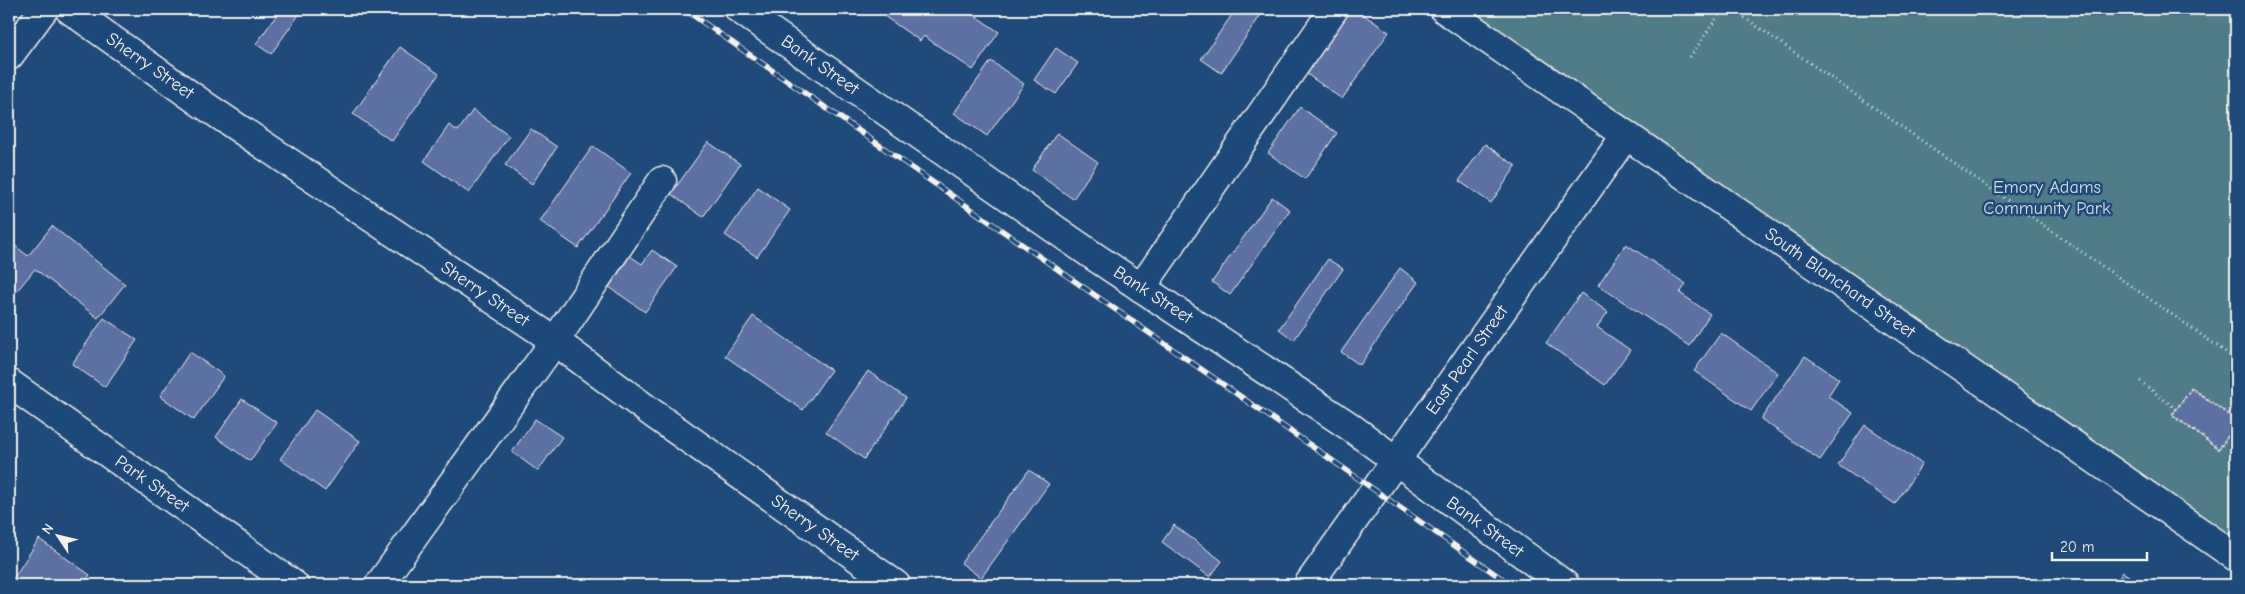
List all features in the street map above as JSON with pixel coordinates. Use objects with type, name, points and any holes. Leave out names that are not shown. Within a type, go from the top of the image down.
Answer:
[{"type":"street","points":[[9,56],[44,9]]},
{"type":"street","name":"Sherry Street","points":[[69,9],[204,105],[554,341],[652,413],[896,585]]},
{"type":"street","name":"Bank Street","points":[[739,9],[1141,288],[1290,385],[1565,585]]},
{"type":"street","points":[[1141,288],[1334,9]]},
{"type":"street","name":"South Blanchard Street","points":[[1444,9],[2236,558]]},
{"type":"street","name":"East Pearl Street","points":[[1308,585],[1626,135]]},
{"type":"street","points":[[379,585],[554,341],[662,181]]},
{"type":"street","name":"Park Street","points":[[9,383],[294,585]]},
{"type":"path","points":[[1690,57],[1723,9]]},
{"type":"path","points":[[1732,9],[2236,359]]},
{"type":"path","points":[[2140,381],[2176,409]]},
{"type":"path","points":[[2236,420],[2192,388],[2172,416],[2219,449],[2236,425]]},
{"type":"path","points":[[2232,417],[2236,415]]},
{"type":"green space","name":"Emory Adams Community Park","points":[[1445,9],[2236,9],[2236,558]]},
{"type":"building","points":[[281,9],[303,9],[271,54],[256,44]]},
{"type":"building","points":[[889,9],[965,9],[999,32],[973,70],[924,36],[920,41],[884,16]]},
{"type":"building","points":[[1236,9],[1265,9],[1221,73],[1201,59]]},
{"type":"building","points":[[1348,9],[1355,9],[1389,32],[1342,99],[1304,72]]},
{"type":"building","points":[[400,47],[439,74],[392,141],[353,114]]},
{"type":"building","points":[[1056,48],[1078,63],[1056,94],[1034,80]]},
{"type":"building","points":[[991,61],[1024,84],[987,136],[954,113]]},
{"type":"building","points":[[1300,107],[1337,133],[1305,179],[1268,153]]},
{"type":"building","points":[[473,110],[509,136],[469,193],[424,161],[449,125],[458,131]]},
{"type":"building","points":[[531,129],[557,147],[532,184],[505,165]]},
{"type":"building","points":[[1057,133],[1098,162],[1073,199],[1032,170]]},
{"type":"building","points":[[708,142],[740,164],[703,217],[671,194]]},
{"type":"building","points":[[1485,144],[1516,166],[1491,203],[1459,181]]},
{"type":"building","points":[[593,146],[631,173],[578,248],[540,221]]},
{"type":"building","points":[[758,187],[790,210],[757,257],[725,235]]},
{"type":"building","points":[[1272,197],[1290,210],[1230,295],[1212,282]]},
{"type":"building","points":[[52,226],[125,284],[98,318],[35,269],[15,293],[9,288],[9,241],[28,256]]},
{"type":"building","points":[[1626,244],[1686,284],[1680,293],[1710,314],[1689,346],[1598,285]]},
{"type":"building","points":[[652,250],[677,267],[645,312],[609,287],[630,256],[642,264]]},
{"type":"building","points":[[1328,259],[1343,269],[1294,340],[1279,329]]},
{"type":"building","points":[[1400,268],[1418,282],[1360,365],[1341,352]]},
{"type":"building","points":[[1581,293],[1608,312],[1597,327],[1630,350],[1605,385],[1546,343]]},
{"type":"building","points":[[753,316],[831,370],[803,410],[725,356]]},
{"type":"building","points":[[104,318],[137,340],[105,387],[72,364]]},
{"type":"building","points":[[1721,333],[1778,373],[1751,411],[1694,371]]},
{"type":"building","points":[[190,352],[224,376],[194,420],[160,396]]},
{"type":"building","points":[[1805,356],[1839,379],[1828,396],[1853,413],[1820,460],[1761,419]]},
{"type":"building","points":[[868,371],[906,398],[864,459],[826,432]]},
{"type":"building","points":[[2192,388],[2236,420],[2236,425],[2219,449],[2172,415]]},
{"type":"building","points":[[242,399],[277,423],[250,461],[216,437]]},
{"type":"building","points":[[315,410],[360,441],[325,491],[280,459]]},
{"type":"building","points":[[535,419],[562,437],[538,471],[512,452]]},
{"type":"building","points":[[1865,425],[1922,464],[1895,504],[1838,465]]},
{"type":"building","points":[[1029,470],[1049,484],[981,578],[961,563]]},
{"type":"building","points":[[1174,525],[1222,561],[1210,577],[1162,542]]},
{"type":"building","points":[[39,539],[90,575],[83,585],[9,585]]},
{"type":"building","points":[[2123,572],[2141,585],[2114,585]]},
{"type":"railway","points":[[684,9],[1511,585]]}]
